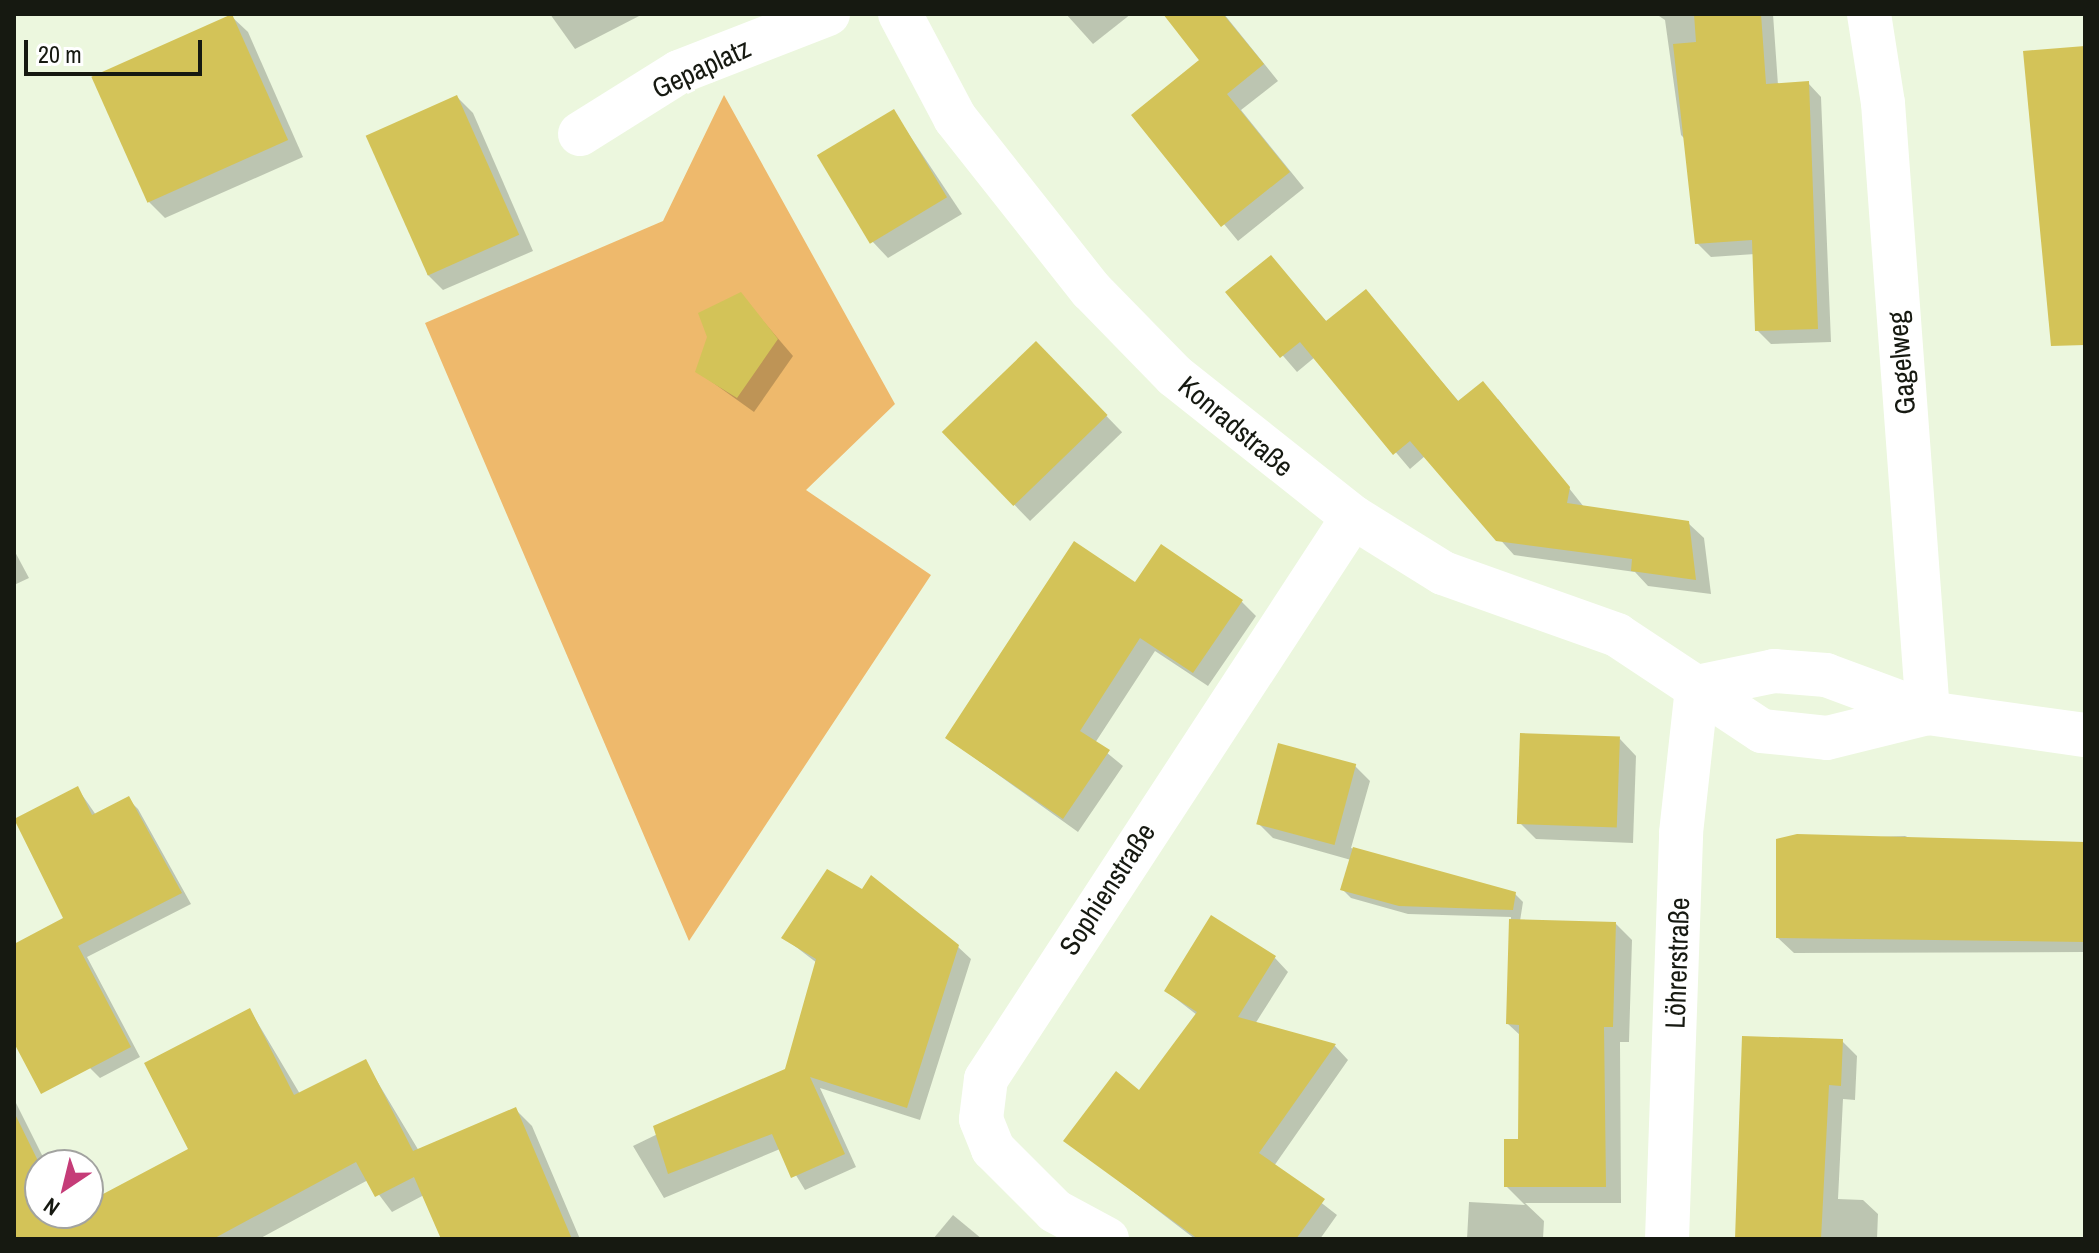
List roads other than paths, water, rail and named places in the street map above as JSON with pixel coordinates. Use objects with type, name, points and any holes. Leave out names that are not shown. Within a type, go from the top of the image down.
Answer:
[{"type":"street","name":"Gepaplatz","points":[[580,134],[679,72],[828,14]]},
{"type":"street","name":"Konradstraße","points":[[900,14],[955,118],[1091,290],[1175,376],[1353,517],[1443,573],[1617,635],[1762,731],[1827,738],[1928,713]]},
{"type":"street","name":"Gagelweg","points":[[1869,14],[1883,103],[1928,713]]},
{"type":"street","name":"Sophienstraße","points":[[1107,1239],[1055,1211],[993,1149],[981,1119],[986,1079],[1353,517]]},
{"type":"street","name":"Konradstraße","points":[[1697,687],[1774,671],[1826,675],[1928,713],[2085,735]]},
{"type":"street","name":"Löhrerstraße","points":[[1667,1239],[1681,833],[1697,687]]}]
